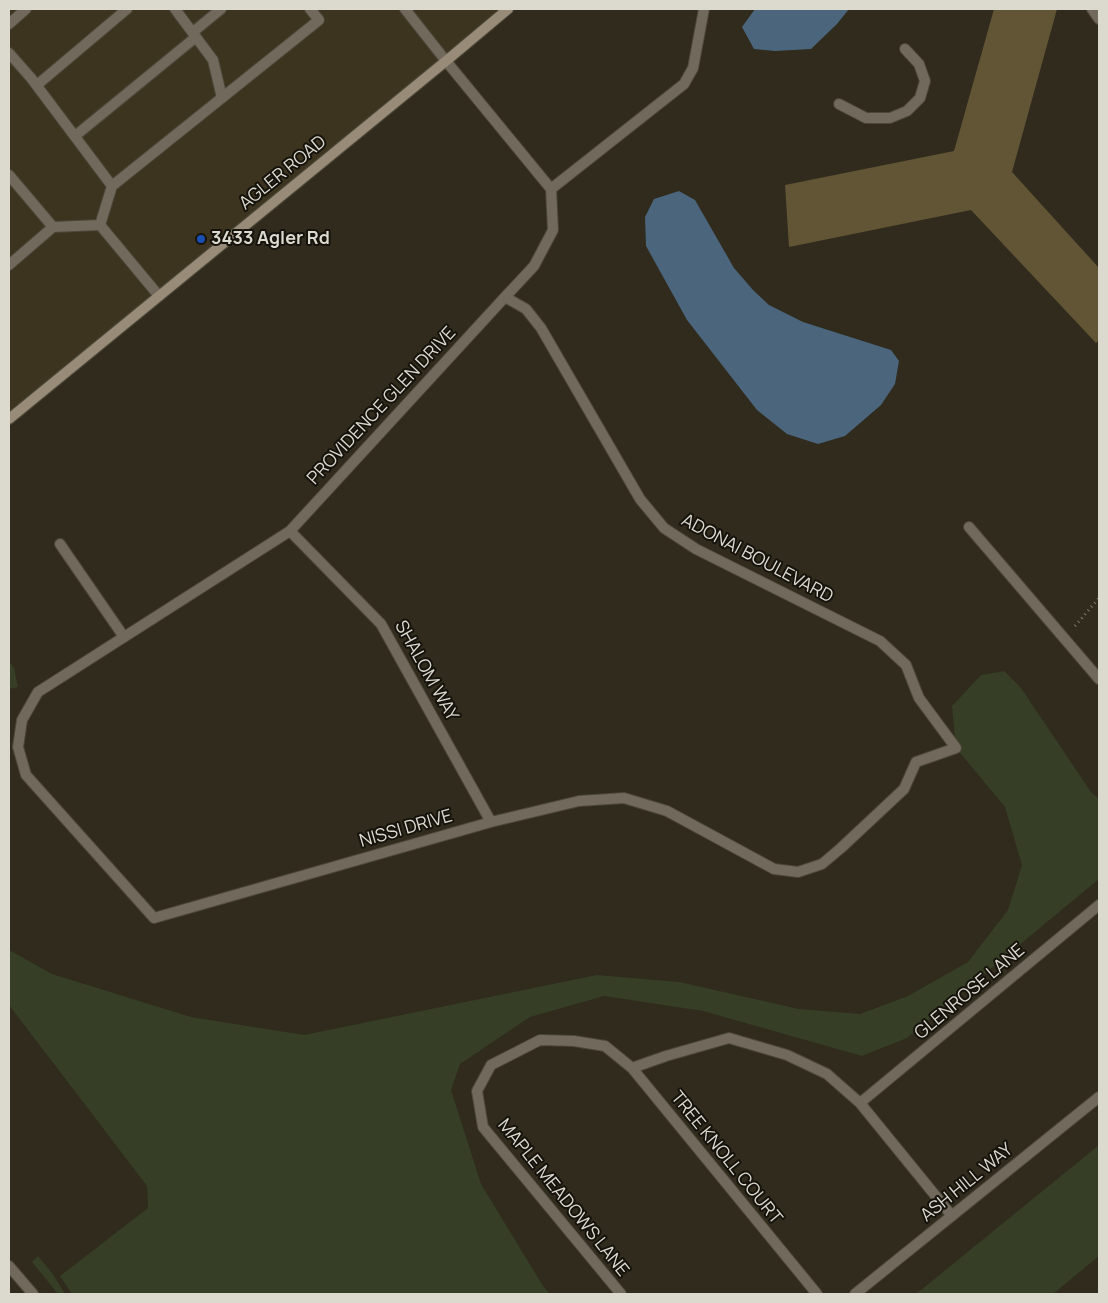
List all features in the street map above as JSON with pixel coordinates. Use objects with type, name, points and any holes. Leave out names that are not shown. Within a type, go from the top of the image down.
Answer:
[{"type":"main road","name":"AGLER ROAD","points":[[9,420],[508,9]]},
{"type":"street","points":[[9,24],[26,9]]},
{"type":"street","points":[[36,86],[128,9]]},
{"type":"street","points":[[174,9],[213,60],[222,98]]},
{"type":"street","points":[[75,136],[221,9]]},
{"type":"street","points":[[100,225],[112,186],[319,20],[310,9]]},
{"type":"street","points":[[405,9],[551,189],[684,84],[693,68],[704,9]]},
{"type":"street","points":[[1092,9],[1099,19]]},
{"type":"street","points":[[839,104],[866,118],[890,118],[907,110],[920,98],[925,81],[919,64],[905,49]]},
{"type":"street","points":[[9,53],[112,186]]},
{"type":"street","points":[[9,175],[53,227]]},
{"type":"street","name":"PROVIDENCE GLEN DRIVE","points":[[38,692],[290,531],[534,266],[553,230],[551,189]]},
{"type":"street","points":[[100,225],[159,296]]},
{"type":"street","points":[[9,265],[53,227],[100,225]]},
{"type":"street","name":"ADONAI BOULEVARD","points":[[505,297],[526,309],[541,328],[640,499],[664,528],[696,548],[880,641],[906,666],[919,698],[956,748],[916,762],[904,788]]},
{"type":"street","points":[[969,527],[1099,679]]},
{"type":"street","name":"SHALOM WAY","points":[[290,531],[382,624],[491,822]]},
{"type":"street","points":[[60,544],[124,637]]},
{"type":"street","name":"NISSI DRIVE","points":[[38,692],[22,720],[18,747],[26,775],[154,918],[491,822],[579,801],[624,798],[667,811],[774,869],[798,872],[822,864],[904,788]]},
{"type":"street","name":"GLENROSE LANE","points":[[860,1103],[1099,905]]},
{"type":"street","points":[[632,1068],[729,1038],[787,1055],[828,1074],[860,1103],[952,1216]]},
{"type":"street","name":"MAPLE MEADOWS LANE","points":[[605,1046],[574,1041],[540,1040],[491,1065],[476,1091],[483,1127],[621,1294]]},
{"type":"street","name":"TREE KNOLL COURT","points":[[605,1046],[632,1068],[817,1294]]},
{"type":"street","name":"ASH HILL WAY","points":[[855,1294],[1099,1097]]},
{"type":"street","points":[[9,1266],[32,1294]]},
{"type":"path","points":[[1065,638],[1099,598]]},
{"type":"shaded area","points":[[9,9],[500,9],[9,418]]},
{"type":"green space","points":[[9,661],[14,668],[18,687],[9,689]]},
{"type":"green space","points":[[1004,671],[1021,688],[1091,792],[1099,799],[1099,879],[907,1038],[862,1056],[703,1011],[604,996],[530,1017],[460,1064],[451,1090],[481,1184],[543,1286],[550,1294],[72,1294],[60,1276],[148,1208],[147,1186],[9,1005],[9,950],[52,974],[191,1017],[304,1035],[597,975],[679,982],[799,1009],[860,1014],[908,996],[968,962],[1008,910],[1022,865],[1005,807],[956,748],[952,706],[981,675]]},
{"type":"green space","points":[[1099,1145],[1099,1256],[1053,1294],[916,1294]]},
{"type":"green space","points":[[38,1256],[52,1273],[65,1294],[58,1294],[32,1262]]},
{"type":"water","points":[[755,9],[849,9],[837,24],[811,49],[775,51],[754,49],[742,27]]},
{"type":"water","points":[[679,191],[695,200],[734,268],[769,305],[803,322],[891,350],[899,361],[895,384],[881,405],[845,436],[818,444],[787,434],[757,410],[687,320],[646,246],[645,217],[654,199]]},
{"type":"building","points":[[994,9],[1057,9],[1012,172],[1099,268],[1099,340],[1096,343],[971,210],[789,247],[785,185],[954,151]]},
{"type":"place","name":"3433 Agler Rd","points":[[201,239]]}]
